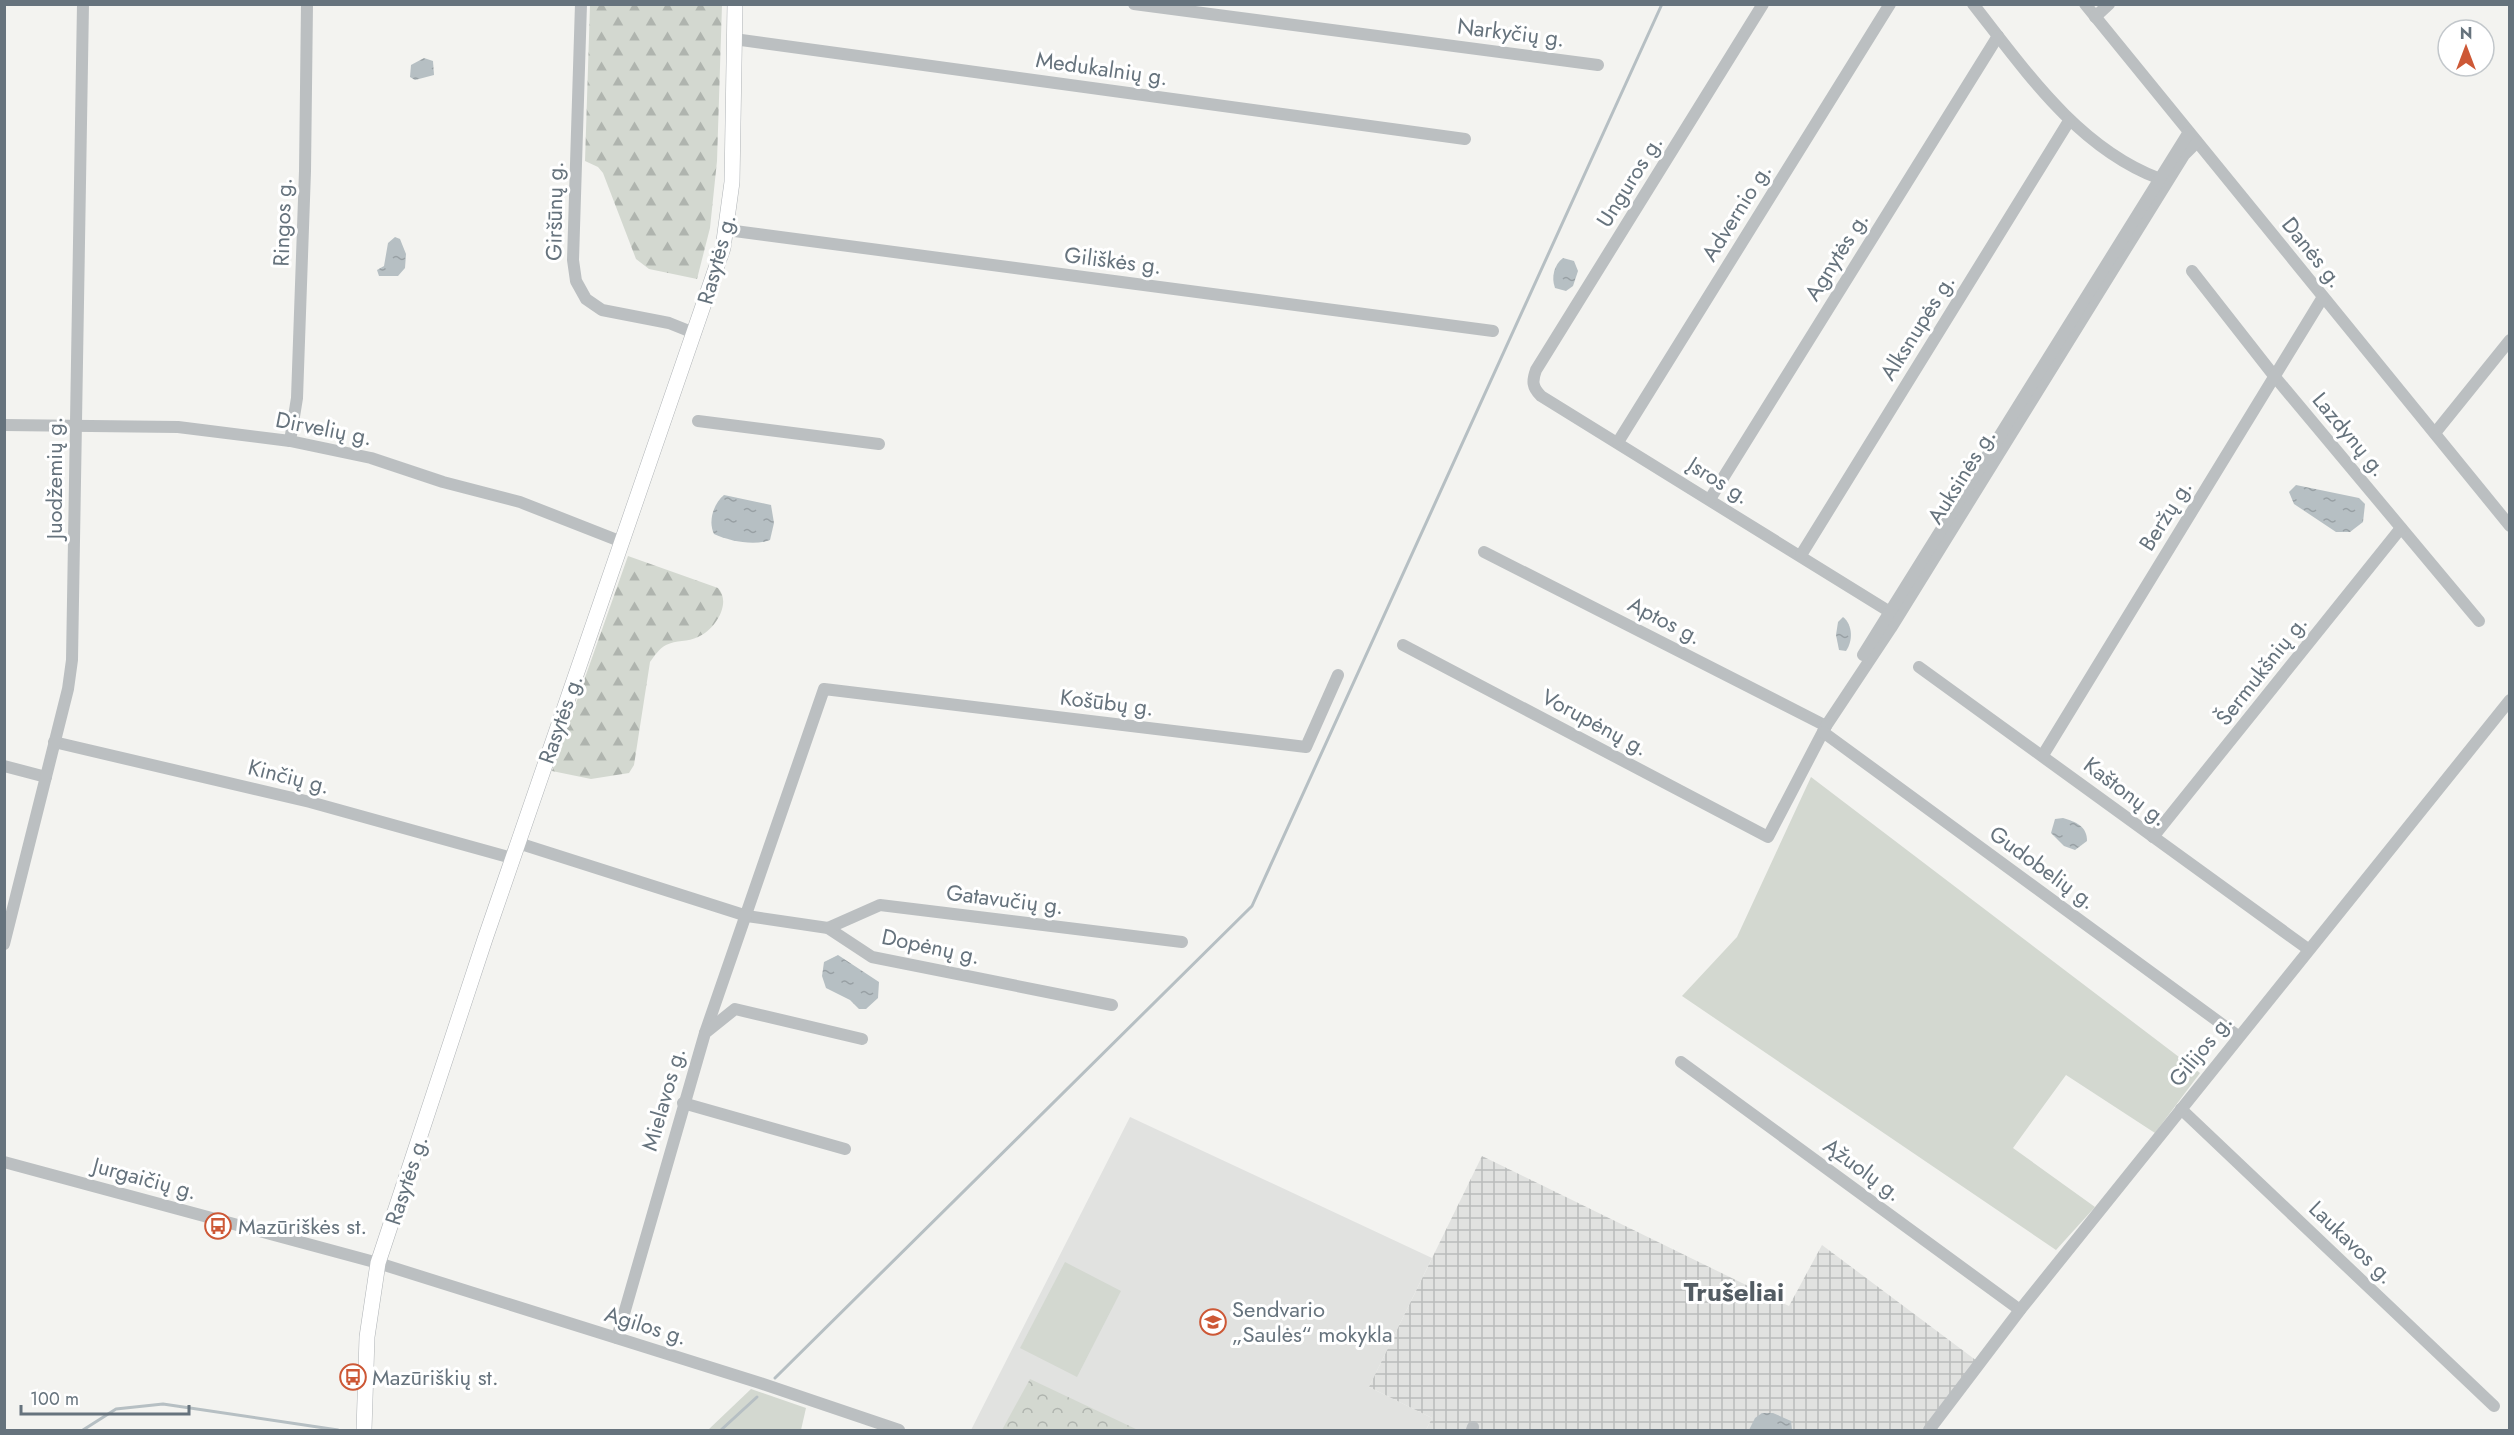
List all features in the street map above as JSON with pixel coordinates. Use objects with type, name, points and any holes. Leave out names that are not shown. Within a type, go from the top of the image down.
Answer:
[{"type":"main road","name":"Rasytės g.","points":[[364,1431],[367,1336],[378,1263],[512,858],[694,333],[727,230],[732,182],[735,4]]},
{"type":"street","name":"Juodžemių g.","points":[[4,944],[68,689],[74,634],[75,427],[83,4]]},
{"type":"street","name":"Ringos g.","points":[[290,441],[298,387],[305,171],[307,4]]},
{"type":"street","name":"Giršūnų g.","points":[[581,4],[574,248],[576,281],[585,299],[602,310],[669,323],[694,333]]},
{"type":"street","name":"Narkyčių g.","points":[[1134,4],[1598,64]]},
{"type":"street","name":"Unguros g.","points":[[1533,381],[1536,370],[1763,4]]},
{"type":"street","name":"Advernio g.","points":[[1618,442],[1890,4]]},
{"type":"street","points":[[1973,4],[2069,121],[2139,170],[2158,178]]},
{"type":"street","name":"Danės g.","points":[[2085,4],[2510,526]]},
{"type":"street","points":[[2095,17],[2109,4]]},
{"type":"street","name":"Agnytės g.","points":[[1710,499],[1998,36]]},
{"type":"street","name":"Medukalnių g.","points":[[734,39],[1465,139]]},
{"type":"street","name":"Alksnupės g.","points":[[1801,555],[2069,121]]},
{"type":"street","points":[[1863,655],[2188,132]]},
{"type":"street","name":"Auksinės g.","points":[[1768,837],[1825,729],[1891,628],[2184,155],[2197,142]]},
{"type":"street","name":"Giliškės g.","points":[[727,230],[1493,331]]},
{"type":"street","name":"Lazdynų g.","points":[[2192,271],[2276,377],[2479,621]]},
{"type":"street","name":"Beržų g.","points":[[2043,755],[2323,297]]},
{"type":"street","points":[[2435,433],[2510,340]]},
{"type":"street","name":"Įsros g.","points":[[1533,381],[1535,389],[1541,396],[1890,612]]},
{"type":"street","points":[[698,421],[879,444]]},
{"type":"street","name":"Dirvelių g.","points":[[4,425],[178,427],[290,441],[371,458],[442,482],[520,502],[622,542]]},
{"type":"street","name":"Šermukšnių g.","points":[[2153,837],[2401,528]]},
{"type":"street","name":"Aptos g.","points":[[1484,552],[1825,729]]},
{"type":"street","name":"Vorupėnų g.","points":[[1403,645],[1768,837]]},
{"type":"street","name":"Kaštonų g.","points":[[1919,667],[2308,949]]},
{"type":"street","name":"Košūbų g.","points":[[747,916],[824,689],[1306,747],[1338,675]]},
{"type":"street","name":"Gilijos g.","points":[[1929,1431],[2020,1310],[2510,700]]},
{"type":"street","name":"Gudobelių g.","points":[[1825,729],[2238,1036]]},
{"type":"street","name":"Kinčių g.","points":[[54,742],[309,802],[512,858]]},
{"type":"street","points":[[4,766],[46,777]]},
{"type":"street","name":"Dopėnų g.","points":[[518,843],[747,916],[828,928],[872,957],[1112,1005]]},
{"type":"street","name":"Gatavučių g.","points":[[828,928],[880,905],[1182,942]]},
{"type":"street","points":[[705,1033],[747,916]]},
{"type":"street","name":"Mielavos g.","points":[[617,1338],[705,1033],[735,1010],[862,1039]]},
{"type":"street","name":"Ąžuolų g.","points":[[1681,1062],[2020,1310]]},
{"type":"street","points":[[683,1103],[845,1149]]},
{"type":"street","name":"Laukavos g.","points":[[2181,1109],[2494,1406]]},
{"type":"street","name":"Jurgaičių g.","points":[[4,1162],[378,1263]]},
{"type":"street","name":"Agilos g.","points":[[378,1263],[617,1338],[899,1431]]},
{"type":"shaded area","name":"Sendvario „Saulės“ mokykla","points":[[1130,1117],[1432,1258],[1369,1387],[1432,1418],[1426,1430],[971,1430]]},
{"type":"shaded area","points":[[1482,1156],[1789,1306],[1822,1245],[1977,1361],[1923,1430],[1426,1430],[1432,1418],[1369,1387]]},
{"type":"green space","points":[[590,5],[722,5],[717,161],[710,228],[697,279],[649,269],[636,259],[603,173],[598,167],[585,161]]},
{"type":"green space","points":[[628,556],[718,588],[723,601],[720,616],[704,634],[694,639],[666,645],[650,662],[634,765],[629,773],[591,779],[552,771]]},
{"type":"green space","points":[[1811,777],[2200,1073],[2155,1133],[2066,1075],[2013,1148],[2095,1207],[2056,1250],[1682,996],[1737,937]]},
{"type":"green space","points":[[1065,1262],[1121,1291],[1077,1377],[1020,1348]]},
{"type":"green space","points":[[1030,1379],[1138,1430],[1002,1430]]},
{"type":"green space","points":[[751,1389],[806,1408],[801,1430],[708,1430]]},
{"type":"water","points":[[424,58],[433,61],[434,75],[415,80],[410,77],[411,65]]},
{"type":"water","points":[[395,237],[400,239],[406,254],[405,268],[398,276],[379,276],[377,270],[384,266],[388,243]]},
{"type":"water","points":[[1563,258],[1574,261],[1578,271],[1573,286],[1566,291],[1555,288],[1553,280],[1555,268]]},
{"type":"water","points":[[2296,485],[2359,498],[2365,504],[2363,522],[2350,532],[2336,532],[2294,504],[2289,492]]},
{"type":"water","points":[[724,495],[771,505],[774,523],[770,540],[757,543],[742,542],[714,534],[711,524],[713,513],[717,503]]},
{"type":"water","points":[[1843,617],[1849,624],[1851,633],[1846,651],[1839,650],[1836,635],[1838,622]]},
{"type":"water","points":[[2063,818],[2083,828],[2087,836],[2087,841],[2075,850],[2064,846],[2051,833],[2055,819]]},
{"type":"water","points":[[838,955],[879,982],[878,998],[866,1009],[859,1009],[850,1000],[826,988],[822,976],[824,962]]},
{"type":"water","points":[[1762,1413],[1773,1413],[1791,1421],[1792,1430],[1749,1430],[1755,1418]]},
{"type":"waterway","points":[[775,1378],[1252,906],[1662,4]]},
{"type":"waterway","points":[[721,1430],[757,1397]]},
{"type":"waterway","points":[[83,1430],[116,1409],[163,1404],[338,1430]]},
{"type":"place","name":"Mazūriškės st.","points":[[218,1226]]},
{"type":"place","name":"Sendvario „Saulės“ mokykla","points":[[1213,1322]]},
{"type":"place","name":"Mazūriškių st.","points":[[353,1377]]},
{"type":"district","name":"Trušeliai","points":[[1734,1292]]}]
